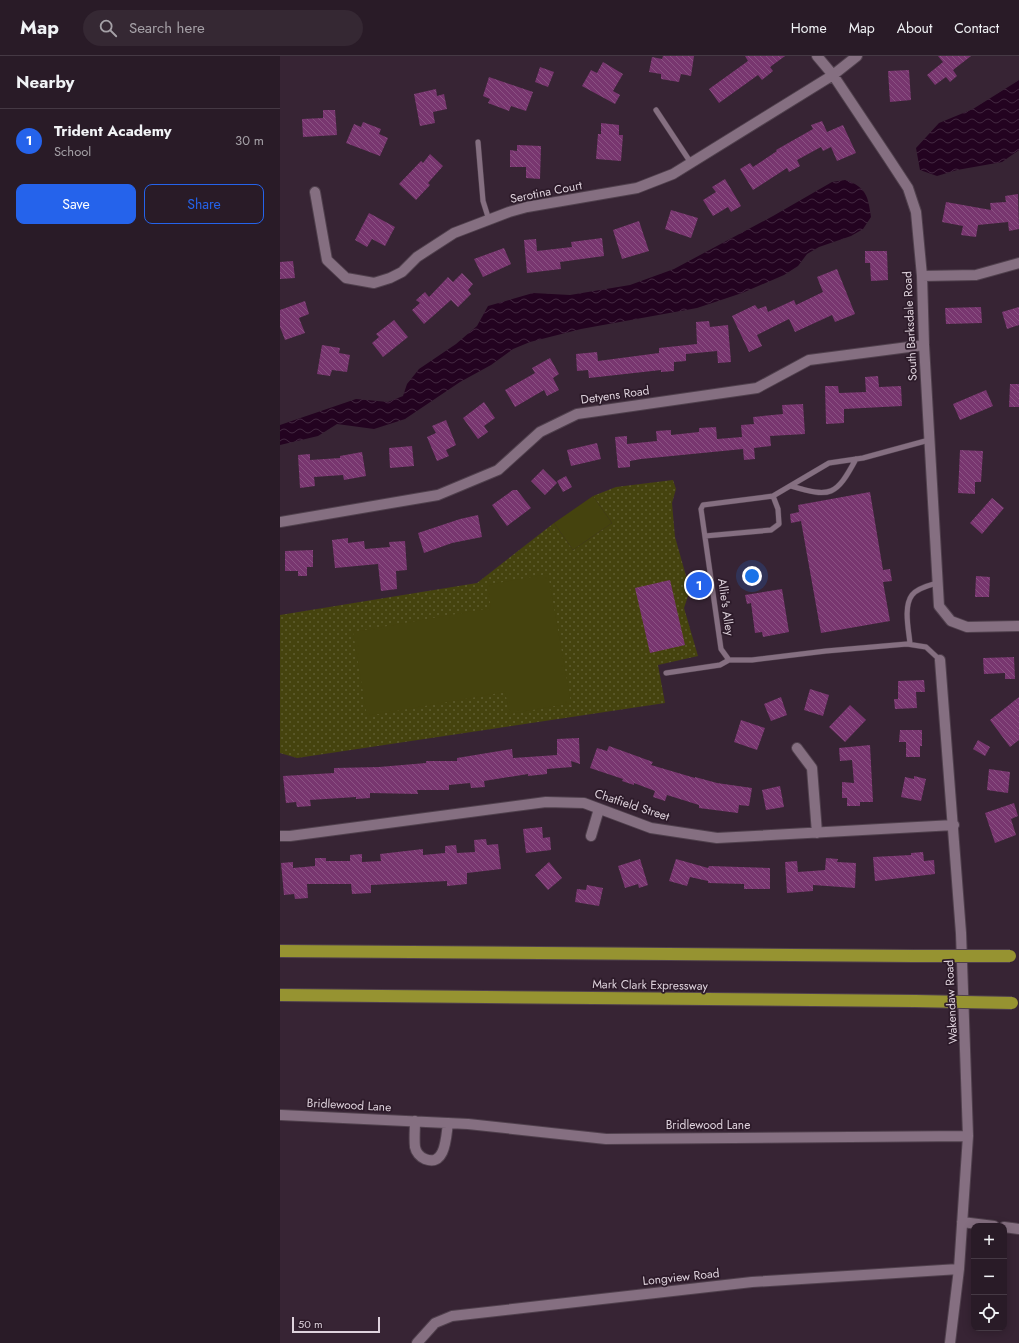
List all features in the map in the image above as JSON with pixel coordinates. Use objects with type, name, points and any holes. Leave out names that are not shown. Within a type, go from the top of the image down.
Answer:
[{"type":"highway","points":[[280,951],[1014,956]]},
{"type":"highway","name":"Mark Clark Expressway","points":[[280,995],[1015,1003]]},
{"type":"street","name":"South Barksdale Road","points":[[817,56],[833,75],[908,188],[916,212],[922,276],[924,345],[939,606],[951,621],[967,627],[1019,626]]},
{"type":"street","name":"Serotina Court","points":[[315,192],[327,260],[346,278],[374,283],[402,272],[417,257],[454,233],[489,220],[527,207],[637,188],[673,174],[833,75],[857,56]]},
{"type":"street","points":[[922,276],[976,275],[1019,263]]},
{"type":"street","name":"Detyens Road","points":[[280,522],[438,495],[498,470],[540,432],[577,414],[757,388],[808,360],[924,345]]},
{"type":"street","name":"Wakendaw Road","points":[[940,660],[954,825],[963,988],[968,1136],[959,1269],[950,1343]]},
{"type":"street","points":[[797,748],[812,768],[817,833]]},
{"type":"street","name":"Chatfield Street","points":[[280,836],[290,836],[546,802],[584,803],[651,828],[710,837],[817,833],[954,825]]},
{"type":"street","points":[[590,836],[600,809]]},
{"type":"street","name":"Bridlewood Lane","points":[[281,1115],[448,1123],[606,1139],[968,1136]]},
{"type":"street","points":[[415,1121],[415,1147],[418,1154],[431,1160],[438,1158],[443,1152],[448,1123]]},
{"type":"street","points":[[962,1222],[971,1223]]},
{"type":"street","points":[[1007,1227],[1019,1229]]},
{"type":"street","name":"Longview Road","points":[[417,1343],[435,1323],[452,1316],[752,1282],[959,1269]]},
{"type":"lane","points":[[656,110],[691,163]]},
{"type":"lane","points":[[478,142],[483,201],[489,220]]},
{"type":"lane","name":"Allie's Alley","points":[[729,660],[722,649],[701,509],[703,505],[773,496],[829,463],[856,459],[929,440]]},
{"type":"lane","points":[[791,486],[815,493],[832,491],[844,482],[856,459]]},
{"type":"lane","points":[[705,536],[771,530],[779,524],[778,509],[773,496]]},
{"type":"lane","points":[[910,644],[908,607],[912,594],[923,587],[937,583]]},
{"type":"lane","points":[[666,673],[720,665],[729,660],[752,660],[826,651],[910,644],[926,647],[940,660]]},
{"type":"shaded area","points":[[673,480],[676,489],[672,503],[675,537],[690,590],[684,608],[698,656],[658,665],[665,703],[297,758],[280,753],[280,615],[477,583],[554,523],[573,550],[612,523],[593,496],[616,487]]},
{"type":"shaded area","points":[[593,496],[612,523],[573,550],[554,523]]},
{"type":"shaded area","points":[[548,574],[571,703],[510,714],[505,692],[367,716],[353,632],[491,608],[487,585]]},
{"type":"water","points":[[1019,80],[1019,150],[1002,162],[957,170],[937,176],[920,170],[916,148],[939,123],[973,109]]},
{"type":"water","points":[[845,180],[858,186],[865,194],[869,204],[871,217],[863,229],[851,236],[819,247],[807,254],[798,266],[784,275],[742,293],[697,308],[581,329],[530,342],[513,349],[491,365],[460,382],[405,419],[374,429],[337,424],[318,436],[280,445],[280,425],[356,399],[388,402],[403,396],[407,384],[419,369],[456,344],[477,326],[488,306],[533,293],[570,295],[630,285],[674,269],[773,216],[832,182]]},
{"type":"building","points":[[663,56],[694,56],[691,76],[681,74],[679,82],[661,79],[661,74],[649,72],[652,57],[662,59]]},
{"type":"building","points":[[745,56],[785,56],[770,67],[773,71],[762,80],[758,75],[719,103],[709,89],[748,61]]},
{"type":"building","points":[[938,56],[971,56],[953,70],[957,76],[950,82],[946,77],[935,85],[927,75],[943,62]]},
{"type":"building","points":[[603,62],[623,74],[613,91],[620,95],[615,104],[582,86],[591,70],[597,73]]},
{"type":"building","points":[[540,67],[554,72],[548,87],[535,82]]},
{"type":"building","points":[[909,70],[911,100],[890,102],[888,71]]},
{"type":"building","points":[[489,77],[533,92],[526,111],[511,106],[509,111],[488,103],[490,99],[483,96]]},
{"type":"building","points":[[436,89],[437,96],[444,94],[447,109],[433,112],[435,123],[420,126],[414,94]]},
{"type":"building","points":[[323,110],[335,110],[337,135],[303,137],[302,119],[323,118]]},
{"type":"building","points":[[822,121],[827,132],[843,125],[856,153],[837,161],[831,147],[823,151],[821,147],[797,160],[800,166],[789,172],[787,168],[753,190],[740,169],[750,163],[753,167],[777,151],[776,150],[813,129],[811,125]]},
{"type":"building","points":[[363,122],[381,129],[379,134],[388,138],[380,156],[346,143],[354,124],[361,127]]},
{"type":"building","points":[[601,123],[619,125],[619,135],[623,135],[621,161],[596,159],[598,134],[601,134]]},
{"type":"building","points":[[517,145],[541,146],[540,179],[526,178],[526,167],[510,167],[510,150],[517,151]]},
{"type":"building","points":[[430,154],[443,166],[428,183],[430,185],[416,200],[399,184],[421,161],[423,163]]},
{"type":"building","points":[[725,179],[741,206],[731,212],[728,207],[713,216],[703,200],[716,192],[712,187]]},
{"type":"building","points":[[1018,194],[1019,229],[1009,231],[1008,222],[978,225],[976,237],[961,235],[963,226],[942,222],[946,202],[991,210],[990,203],[1006,202],[1005,196]]},
{"type":"building","points":[[671,210],[698,218],[691,238],[665,229]]},
{"type":"building","points":[[369,213],[395,227],[385,246],[372,239],[367,247],[355,240]]},
{"type":"building","points":[[639,221],[649,251],[622,259],[613,230]]},
{"type":"building","points":[[602,238],[604,256],[560,262],[561,269],[527,273],[524,240],[536,239],[537,251],[572,247],[571,242]]},
{"type":"building","points":[[504,248],[511,264],[483,277],[474,259]]},
{"type":"building","points":[[865,251],[887,251],[888,280],[871,281],[870,263],[865,263]]},
{"type":"building","points":[[293,261],[295,278],[280,279],[280,262]]},
{"type":"building","points":[[837,269],[855,314],[835,322],[832,315],[795,332],[789,319],[757,335],[762,346],[749,352],[732,316],[755,305],[758,309],[766,306],[768,312],[794,300],[796,305],[823,292],[817,277]]},
{"type":"building","points":[[462,273],[473,284],[468,290],[471,294],[458,307],[451,300],[424,324],[412,310],[420,303],[416,300],[425,292],[429,297],[448,277],[453,282]]},
{"type":"building","points":[[305,301],[309,314],[299,318],[305,333],[285,340],[280,327],[280,310]]},
{"type":"building","points":[[981,307],[982,323],[946,324],[945,308]]},
{"type":"building","points":[[1019,307],[1019,325],[1007,329],[1002,312]]},
{"type":"building","points":[[394,320],[408,337],[383,357],[372,343],[379,337],[376,334]]},
{"type":"building","points":[[709,321],[710,327],[728,325],[731,362],[718,363],[717,351],[686,354],[686,361],[674,362],[674,371],[661,372],[661,370],[589,378],[588,370],[577,371],[576,354],[597,352],[598,361],[659,353],[659,348],[697,344],[696,322]]},
{"type":"building","points":[[322,345],[340,348],[339,353],[350,355],[347,372],[332,370],[330,376],[317,374]]},
{"type":"building","points":[[550,358],[559,374],[553,378],[559,390],[547,396],[544,390],[515,407],[505,390],[535,373],[532,368]]},
{"type":"building","points":[[878,376],[879,387],[901,386],[902,406],[844,409],[844,423],[826,424],[825,386],[838,386],[839,393],[866,392],[865,377]]},
{"type":"building","points":[[1010,384],[1019,384],[1019,407],[1009,407]]},
{"type":"building","points":[[986,390],[993,406],[960,420],[953,404]]},
{"type":"building","points":[[484,402],[495,418],[484,426],[488,432],[478,439],[463,418]]},
{"type":"building","points":[[803,404],[805,434],[770,436],[771,446],[754,448],[755,459],[744,460],[743,449],[641,459],[630,461],[630,467],[618,468],[615,437],[627,436],[627,444],[657,441],[656,431],[671,430],[671,435],[699,432],[699,428],[716,427],[717,439],[742,437],[741,425],[754,424],[753,417],[783,414],[782,405]]},
{"type":"building","points":[[446,420],[456,445],[446,450],[449,456],[437,461],[427,437],[436,433],[432,426]]},
{"type":"building","points":[[597,443],[601,459],[571,466],[567,450]]},
{"type":"building","points":[[412,446],[414,466],[390,468],[389,448]]},
{"type":"building","points":[[960,450],[983,451],[981,482],[975,482],[975,494],[958,493]]},
{"type":"building","points":[[362,452],[366,476],[344,480],[343,475],[314,477],[315,486],[300,488],[298,455],[310,454],[310,460],[340,458],[340,456]]},
{"type":"building","points":[[543,469],[557,483],[545,495],[531,481]]},
{"type":"building","points":[[566,476],[572,487],[563,492],[557,481]]},
{"type":"building","points":[[513,490],[517,490],[531,508],[507,526],[492,505]]},
{"type":"building","points":[[870,492],[883,570],[890,569],[892,581],[883,582],[890,621],[821,633],[801,521],[791,523],[790,514],[799,512],[798,505]]},
{"type":"building","points":[[992,498],[1004,508],[982,534],[970,523]]},
{"type":"building","points":[[478,515],[482,537],[452,543],[424,553],[418,533],[460,519]]},
{"type":"building","points":[[348,538],[348,543],[364,541],[365,549],[390,547],[389,542],[405,541],[407,570],[396,571],[397,589],[381,591],[378,564],[335,568],[332,540]]},
{"type":"building","points":[[313,550],[313,567],[307,567],[307,576],[298,576],[298,571],[285,571],[285,551]]},
{"type":"building","points":[[976,576],[990,577],[989,597],[975,597]]},
{"type":"building","points":[[670,580],[685,645],[650,653],[635,588]]},
{"type":"building","points":[[782,589],[789,632],[763,637],[762,632],[755,633],[751,603],[747,604],[745,595]]},
{"type":"building","points":[[1014,657],[1015,679],[1005,679],[1005,673],[984,674],[983,658]]},
{"type":"building","points":[[924,680],[925,692],[916,692],[917,708],[895,709],[894,699],[898,699],[898,681]]},
{"type":"building","points":[[810,689],[829,695],[823,716],[804,710]]},
{"type":"building","points":[[781,697],[787,715],[771,721],[764,704]]},
{"type":"building","points":[[1019,697],[1019,740],[1010,747],[990,720]]},
{"type":"building","points":[[850,705],[866,720],[845,742],[829,727]]},
{"type":"building","points":[[741,720],[765,728],[757,750],[734,742]]},
{"type":"building","points":[[900,730],[922,730],[920,757],[906,757],[906,742],[899,742]]},
{"type":"building","points":[[579,738],[580,764],[571,761],[572,767],[547,769],[547,774],[528,776],[528,774],[484,781],[485,787],[471,788],[470,783],[449,785],[449,790],[417,790],[418,794],[370,793],[370,798],[356,799],[356,797],[310,800],[311,806],[297,807],[296,802],[286,803],[283,776],[334,773],[334,768],[379,767],[426,763],[426,761],[457,761],[457,758],[512,749],[513,758],[557,755],[557,739]]},
{"type":"building","points":[[978,740],[990,747],[985,756],[973,749]]},
{"type":"building","points":[[870,745],[873,802],[860,802],[860,806],[847,806],[847,798],[842,798],[842,782],[854,783],[852,760],[840,761],[839,748]]},
{"type":"building","points":[[609,746],[653,762],[651,765],[695,778],[752,788],[749,806],[739,805],[738,813],[699,808],[699,805],[667,795],[665,801],[653,797],[655,791],[634,783],[634,785],[622,781],[623,779],[590,768],[597,748],[607,751]]},
{"type":"building","points":[[989,769],[1010,772],[1008,793],[987,790]]},
{"type":"building","points":[[914,776],[926,779],[921,801],[901,797],[905,777],[914,779]]},
{"type":"building","points":[[780,786],[784,807],[766,810],[762,790]]},
{"type":"building","points":[[1014,803],[1018,816],[1011,819],[1016,835],[995,843],[985,813]]},
{"type":"building","points":[[542,827],[543,838],[550,837],[551,850],[526,853],[523,829]]},
{"type":"building","points":[[486,839],[487,845],[498,844],[501,869],[467,873],[467,884],[447,886],[447,881],[371,885],[371,893],[352,894],[351,884],[307,884],[308,898],[295,899],[294,894],[284,895],[281,863],[293,862],[293,868],[315,866],[315,858],[326,858],[326,861],[350,861],[350,855],[362,854],[362,862],[381,861],[380,854],[423,849],[423,855],[445,853],[445,846],[456,845],[457,853],[475,852],[474,840]]},
{"type":"building","points":[[923,852],[924,861],[934,860],[935,874],[875,881],[873,857],[911,855],[911,853]]},
{"type":"building","points":[[826,858],[838,859],[837,862],[856,863],[855,888],[813,885],[813,891],[787,893],[785,862],[797,861],[798,872],[825,870]]},
{"type":"building","points":[[640,859],[648,885],[639,888],[638,884],[625,888],[618,866]]},
{"type":"building","points":[[676,859],[708,868],[709,866],[770,868],[770,889],[744,889],[744,884],[708,883],[708,881],[690,877],[687,886],[669,881]]},
{"type":"building","points":[[549,862],[562,878],[548,890],[535,875]]},
{"type":"building","points":[[587,885],[603,888],[599,906],[575,902],[577,889],[586,890]]},
{"type":"place","name":"Trident Academy","points":[[699,585]]}]
